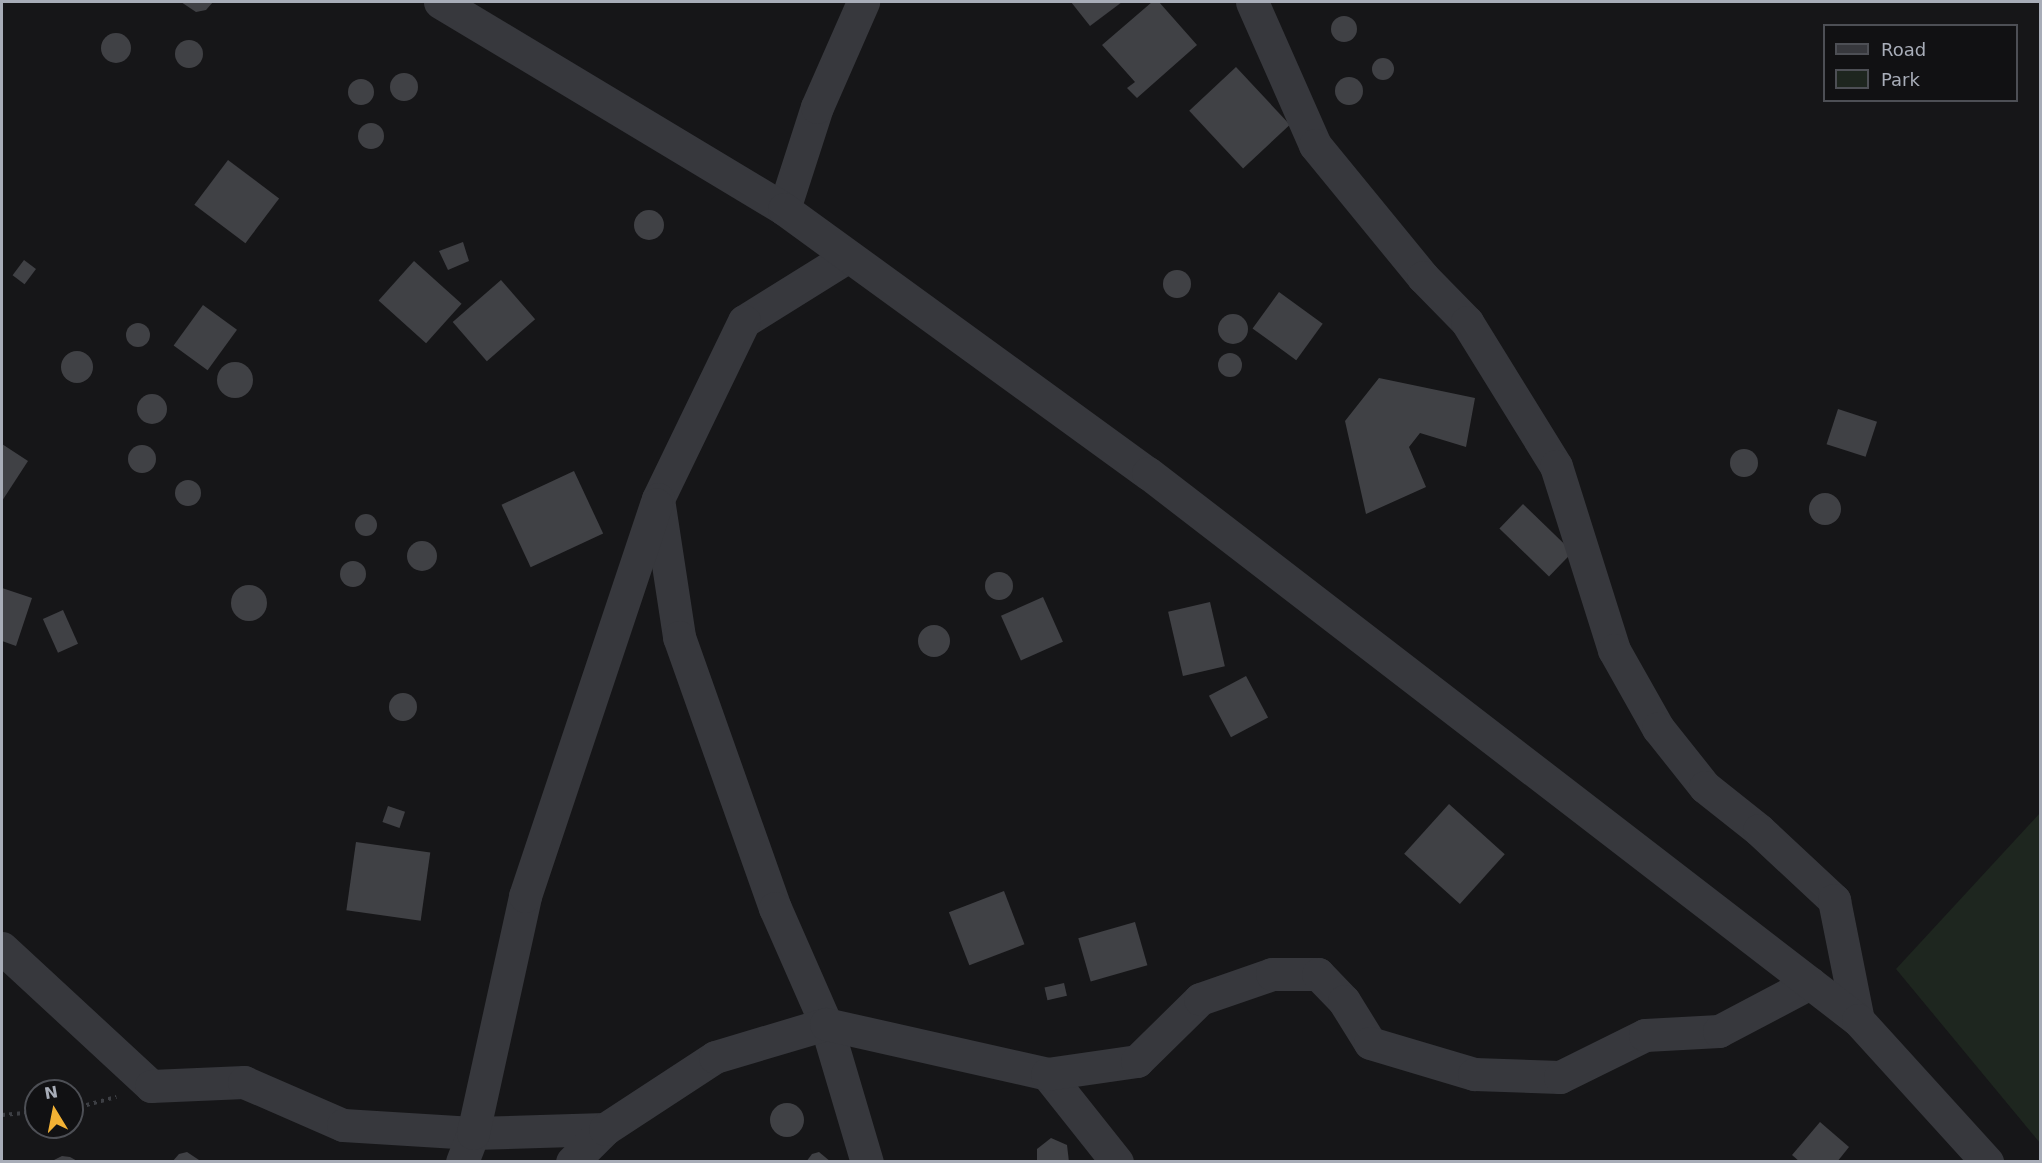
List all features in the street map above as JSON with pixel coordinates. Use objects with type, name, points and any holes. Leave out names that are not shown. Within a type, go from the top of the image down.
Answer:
[{"type":"street","points":[[440,2],[784,209],[847,257],[1148,473],[1858,1020],[1987,1161]]},
{"type":"street","points":[[784,209],[817,107],[863,2]]},
{"type":"street","points":[[1252,2],[1315,145],[1423,277],[1467,322],[1556,466],[1614,650],[1658,728],[1705,787],[1834,900],[1858,1020]]},
{"type":"street","points":[[467,1147],[525,896],[658,500],[744,321],[847,257]]},
{"type":"street","points":[[658,500],[679,637],[775,908],[826,1024],[867,1161]]},
{"type":"street","points":[[2,948],[151,1086],[243,1082],[343,1125],[467,1147],[605,1129]]},
{"type":"street","points":[[572,1161],[605,1129],[716,1056],[826,1024],[1047,1074],[1137,1061],[1200,999],[1272,974],[1318,974],[1344,1001],[1370,1043],[1474,1074],[1560,1077],[1600,1054],[1645,1035],[1719,1031],[1810,982]]},
{"type":"street","points":[[1047,1074],[1117,1161]]},
{"type":"path","points":[[84,1106],[151,1086]]},
{"type":"path","points":[[2,1115],[24,1113]]},
{"type":"green space","points":[[2040,813],[2040,1143],[1896,969]]},
{"type":"building","points":[[181,2],[213,2],[206,10],[196,12]]},
{"type":"building","points":[[1071,2],[1122,2],[1090,26]]},
{"type":"building","points":[[1152,2],[1159,2],[1197,45],[1137,98],[1127,88],[1135,82],[1102,45]]},
{"type":"building","points":[[1344,16],[1353,20],[1357,29],[1353,38],[1344,42],[1335,38],[1331,29],[1335,20]]},
{"type":"building","points":[[116,33],[127,37],[131,48],[127,59],[116,63],[105,59],[101,48],[105,37]]},
{"type":"building","points":[[189,40],[199,44],[203,54],[199,64],[189,68],[179,64],[175,54],[179,44]]},
{"type":"building","points":[[1383,58],[1391,61],[1394,69],[1391,77],[1383,80],[1375,77],[1372,69],[1375,61]]},
{"type":"building","points":[[1236,67],[1290,125],[1243,168],[1189,111]]},
{"type":"building","points":[[404,73],[414,77],[418,87],[414,97],[404,101],[394,97],[390,87],[394,77]]},
{"type":"building","points":[[1349,77],[1359,81],[1363,91],[1359,101],[1349,105],[1339,101],[1335,91],[1339,81]]},
{"type":"building","points":[[361,79],[370,83],[374,92],[370,101],[361,105],[352,101],[348,92],[352,83]]},
{"type":"building","points":[[371,123],[380,127],[384,136],[380,145],[371,149],[362,145],[358,136],[362,127]]},
{"type":"building","points":[[228,160],[279,199],[245,243],[194,205]]},
{"type":"building","points":[[649,210],[660,214],[664,225],[660,236],[649,240],[638,236],[634,225],[638,214]]},
{"type":"building","points":[[463,242],[469,261],[448,270],[439,251]]},
{"type":"building","points":[[24,260],[36,269],[25,284],[13,275]]},
{"type":"building","points":[[414,261],[462,304],[426,343],[379,300]]},
{"type":"building","points":[[1177,270],[1187,274],[1191,284],[1187,294],[1177,298],[1167,294],[1163,284],[1167,274]]},
{"type":"building","points":[[501,280],[535,319],[487,361],[453,322]]},
{"type":"building","points":[[1279,292],[1323,324],[1296,360],[1253,328]]},
{"type":"building","points":[[203,305],[237,330],[208,370],[174,345]]},
{"type":"building","points":[[1233,314],[1244,318],[1248,329],[1244,340],[1233,344],[1222,340],[1218,329],[1222,318]]},
{"type":"building","points":[[138,323],[146,327],[150,335],[146,343],[138,347],[130,343],[126,335],[130,327]]},
{"type":"building","points":[[77,351],[88,356],[93,367],[88,378],[77,383],[66,378],[61,367],[66,356]]},
{"type":"building","points":[[1230,353],[1239,356],[1242,365],[1239,374],[1230,377],[1221,374],[1218,365],[1221,356]]},
{"type":"building","points":[[235,362],[248,367],[253,380],[248,393],[235,398],[222,393],[217,380],[222,367]]},
{"type":"building","points":[[1379,378],[1475,398],[1466,447],[1420,433],[1409,447],[1426,487],[1366,514],[1345,421]]},
{"type":"building","points":[[152,394],[163,398],[167,409],[163,420],[152,424],[141,420],[137,409],[141,398]]},
{"type":"building","points":[[1838,409],[1877,422],[1866,457],[1827,444]]},
{"type":"building","points":[[2,444],[28,461],[2,501]]},
{"type":"building","points":[[142,445],[152,449],[156,459],[152,469],[142,473],[132,469],[128,459],[132,449]]},
{"type":"building","points":[[1744,449],[1754,453],[1758,463],[1754,473],[1744,477],[1734,473],[1730,463],[1734,453]]},
{"type":"building","points":[[574,471],[603,534],[531,567],[501,505]]},
{"type":"building","points":[[188,480],[197,484],[201,493],[197,502],[188,506],[179,502],[175,493],[179,484]]},
{"type":"building","points":[[1825,493],[1836,498],[1841,509],[1836,520],[1825,525],[1814,520],[1809,509],[1814,498]]},
{"type":"building","points":[[1523,504],[1573,552],[1549,576],[1499,528]]},
{"type":"building","points":[[366,514],[374,517],[377,525],[374,533],[366,536],[358,533],[355,525],[358,517]]},
{"type":"building","points":[[422,541],[433,545],[437,556],[433,567],[422,571],[411,567],[407,556],[411,545]]},
{"type":"building","points":[[353,561],[362,565],[366,574],[362,583],[353,587],[344,583],[340,574],[344,565]]},
{"type":"building","points":[[999,572],[1009,576],[1013,586],[1009,596],[999,600],[989,596],[985,586],[989,576]]},
{"type":"building","points":[[249,585],[262,590],[267,603],[262,616],[249,621],[236,616],[231,603],[236,590]]},
{"type":"building","points":[[2,588],[32,598],[16,646],[2,641]]},
{"type":"building","points":[[1043,597],[1063,642],[1021,660],[1001,616]]},
{"type":"building","points":[[1210,602],[1225,666],[1183,676],[1168,612]]},
{"type":"building","points":[[63,610],[78,644],[58,653],[43,619]]},
{"type":"building","points":[[934,625],[945,630],[950,641],[945,652],[934,657],[923,652],[918,641],[923,630]]},
{"type":"building","points":[[1246,676],[1268,717],[1231,737],[1209,696]]},
{"type":"building","points":[[403,693],[413,697],[417,707],[413,717],[403,721],[393,717],[389,707],[393,697]]},
{"type":"building","points":[[1449,804],[1505,854],[1460,904],[1404,854]]},
{"type":"building","points":[[388,806],[405,812],[399,828],[382,822]]},
{"type":"building","points":[[356,842],[430,852],[421,921],[346,910]]},
{"type":"building","points":[[1004,891],[1024,944],[969,965],[949,912]]},
{"type":"building","points":[[1135,922],[1147,965],[1091,982],[1078,938]]},
{"type":"building","points":[[1064,983],[1067,996],[1047,1000],[1045,987]]},
{"type":"building","points":[[787,1103],[799,1108],[804,1120],[799,1132],[787,1137],[775,1132],[770,1120],[775,1108]]},
{"type":"building","points":[[1820,1122],[1849,1147],[1837,1162],[1800,1162],[1792,1155]]},
{"type":"building","points":[[1051,1138],[1067,1145],[1069,1162],[1037,1162],[1037,1149]]},
{"type":"building","points":[[187,1152],[202,1162],[172,1162],[179,1154]]},
{"type":"building","points":[[819,1152],[831,1162],[806,1162],[812,1154]]},
{"type":"building","points":[[62,1156],[70,1157],[79,1162],[50,1162]]}]
